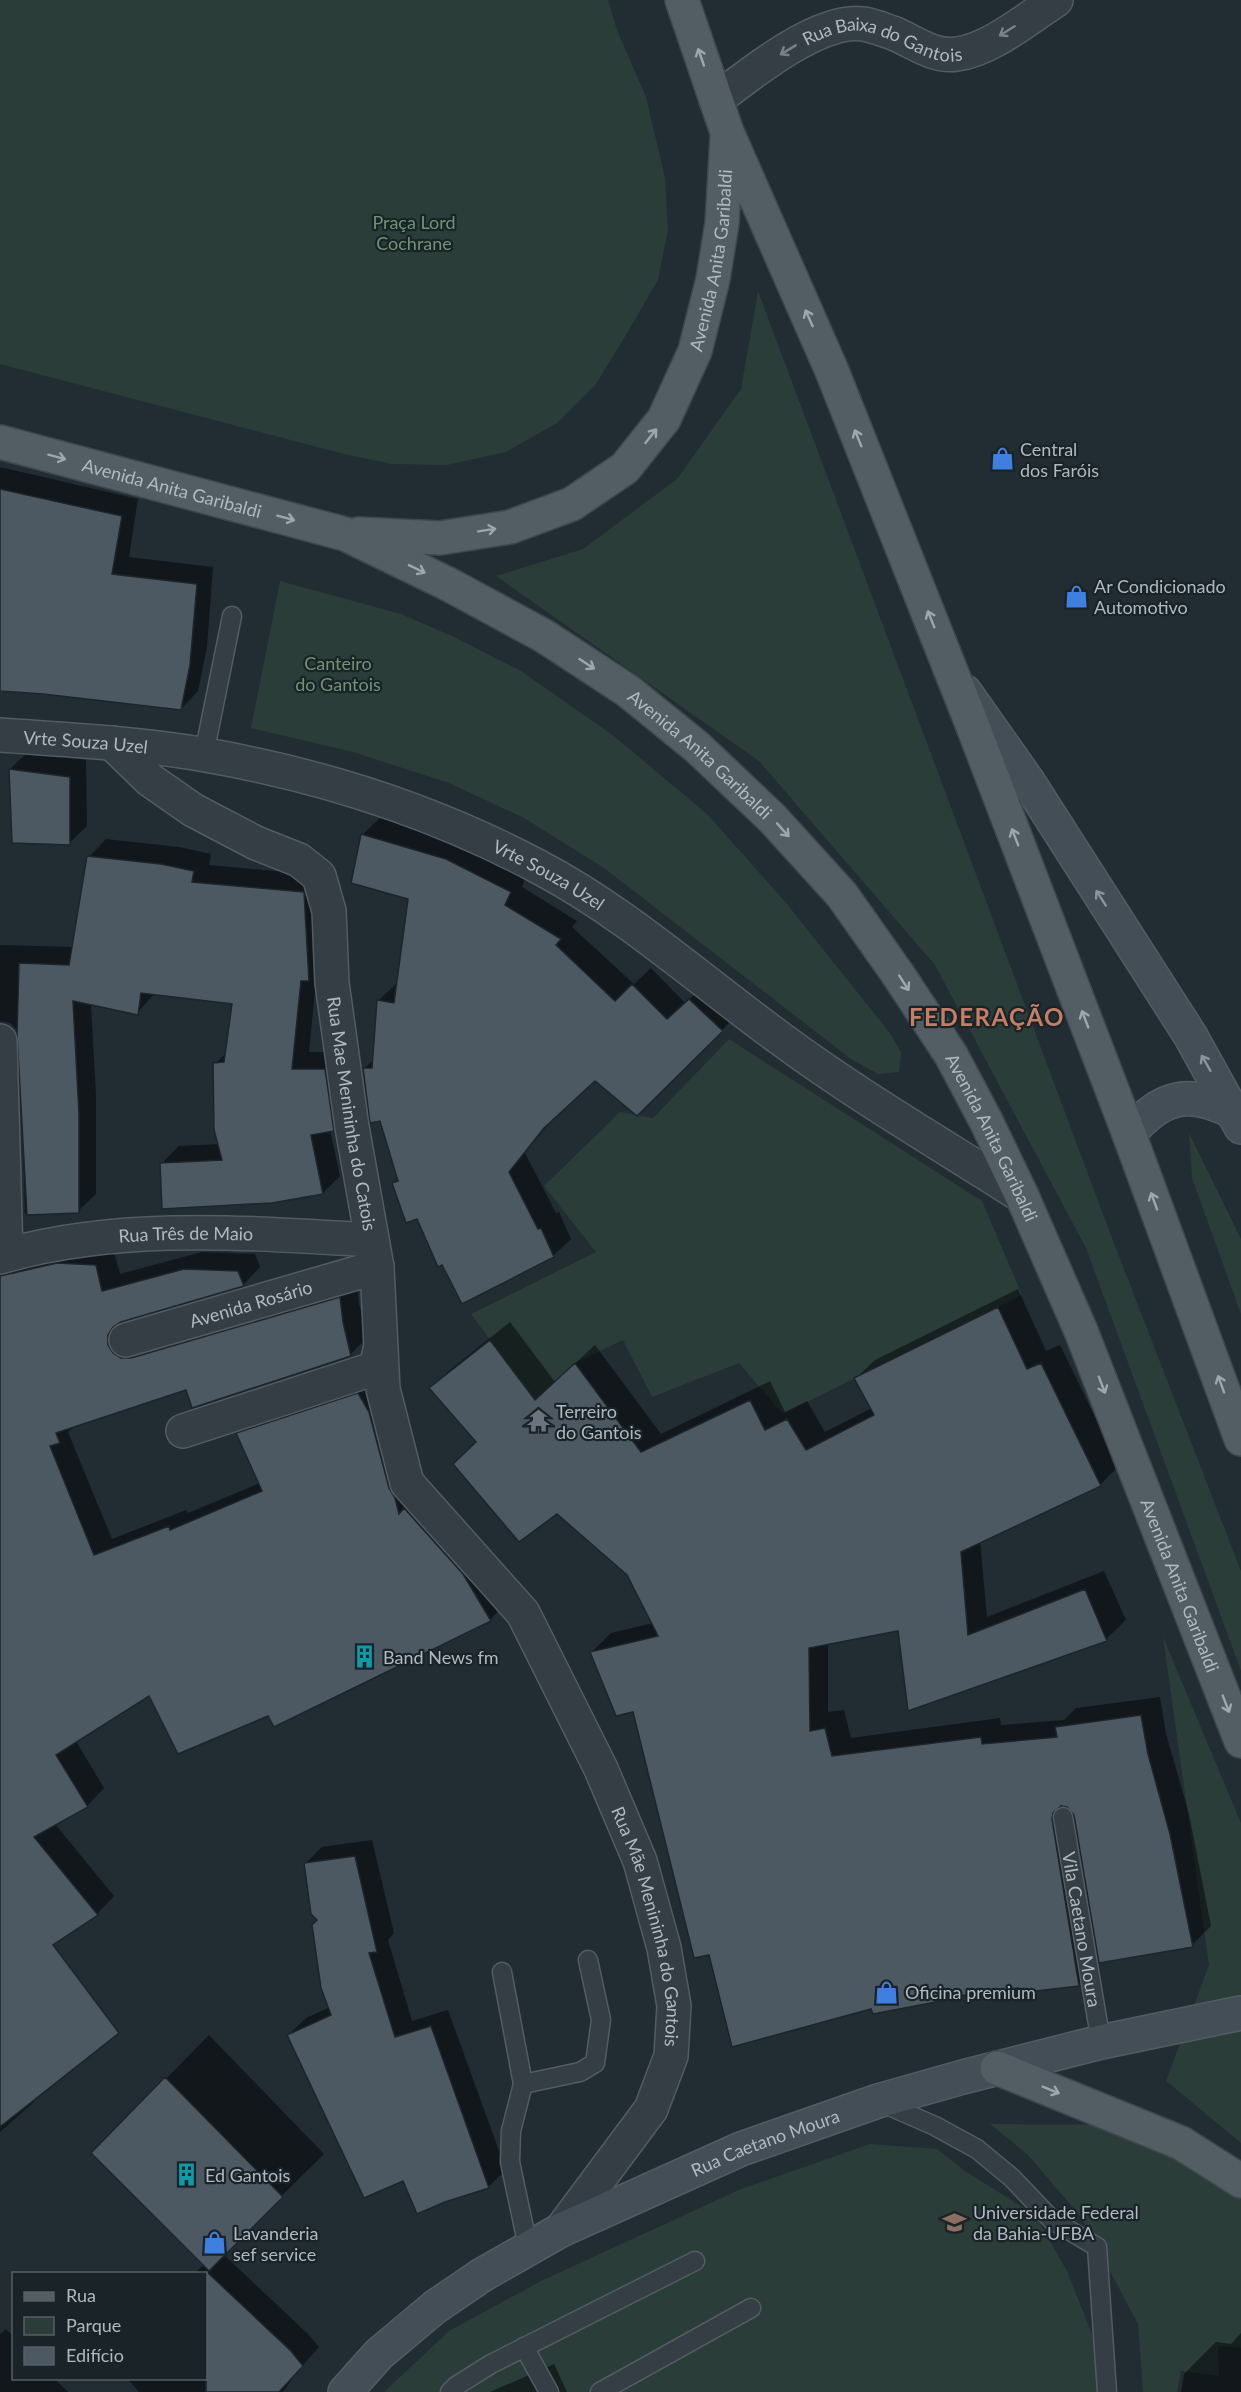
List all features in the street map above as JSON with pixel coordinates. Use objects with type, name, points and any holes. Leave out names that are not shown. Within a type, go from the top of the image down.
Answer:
[{"type":"main road","name":"Avenida Anita Garibaldi","points":[[682,0],[727,132],[832,371],[952,673],[1129,1134],[1241,1439]]},
{"type":"main road","name":"Avenida Anita Garibaldi","points":[[345,534],[440,538],[510,527],[572,504],[625,468],[664,419],[695,351],[713,279],[722,223],[727,132]]},
{"type":"main road","name":"Avenida Anita Garibaldi","points":[[0,442],[345,534],[448,584],[544,636],[628,691],[697,747],[773,819],[842,896],[951,1055],[1022,1196],[1080,1331],[1241,1741]]},
{"type":"main road","name":"Avenida Anita Garibaldi","points":[[952,673],[1027,780],[1190,1035],[1238,1120]]},
{"type":"main road","name":"Avenida Anita Garibaldi","points":[[1129,1134],[1144,1116],[1161,1104],[1186,1099],[1208,1100],[1238,1120]]},
{"type":"main road","name":"Rua Caetano Moura","points":[[345,2392],[379,2354],[435,2307],[528,2247],[741,2149],[878,2101],[997,2068],[1101,2042],[1241,2013]]},
{"type":"main road","points":[[997,2068],[1181,2143],[1241,2181]]},
{"type":"street","name":"Rua Baixa do Gantois","points":[[716,100],[757,68],[824,28],[862,24],[892,33],[934,52],[953,55],[969,52],[984,45],[1056,0]]},
{"type":"street","name":"Vrte Souza Uzel","points":[[0,735],[112,743],[204,754],[288,772],[380,800],[461,831],[538,866],[610,910],[814,1064],[1022,1196]]},
{"type":"street","name":"Rua Mae Menininha do Catois","points":[[112,743],[150,780],[193,810],[256,843],[299,860],[319,876],[329,911],[332,983],[352,1127],[374,1253],[380,1350]]},
{"type":"street","points":[[0,1041],[3,1256]]},
{"type":"street","name":"Rua Três de Maio","points":[[3,1256],[84,1240],[141,1234],[250,1233],[374,1253]]},
{"type":"street","name":"Avenida Rosário","points":[[126,1340],[374,1253]]},
{"type":"street","points":[[183,1431],[376,1368],[380,1350]]},
{"type":"street","name":"Rua Mãe Menininha do Gantois","points":[[380,1350],[383,1389],[407,1484],[523,1613],[602,1769],[640,1861],[664,1948],[674,2006],[670,2056],[651,2109],[561,2230]]},
{"type":"lane","points":[[204,754],[232,616]]},
{"type":"lane","name":"Vila Caetano Moura","points":[[1063,1817],[1101,2042]]},
{"type":"lane","points":[[523,2084],[580,2072],[595,2063],[601,2020],[588,1960]]},
{"type":"lane","points":[[502,1972],[523,2084],[512,2131],[510,2162],[528,2247]]},
{"type":"lane","points":[[878,2101],[935,2126],[977,2149],[1012,2178],[1052,2220],[1097,2247],[1107,2392]]},
{"type":"lane","points":[[450,2392],[491,2364],[695,2261]]},
{"type":"lane","points":[[600,2392],[751,2308]]},
{"type":"lane","points":[[524,2347],[549,2392]]},
{"type":"green space","name":"Praça Lord Cochrane","points":[[0,0],[608,0],[617,30],[646,97],[665,178],[668,230],[658,280],[596,384],[557,423],[506,452],[447,465],[392,464],[344,454],[0,364]]},
{"type":"green space","points":[[758,291],[1112,1238],[1241,1571],[1241,1671],[1086,1248],[935,965],[759,761],[496,576],[583,549],[677,479],[741,389]]},
{"type":"green space","name":"Canteiro do Gantois","points":[[280,581],[401,614],[452,636],[521,671],[614,736],[708,815],[787,904],[890,1033],[901,1052],[899,1072],[878,1074],[851,1059],[604,868],[524,818],[449,783],[353,752],[251,728]]},
{"type":"green space","points":[[729,1039],[982,1201],[1022,1295],[783,1414],[739,1363],[652,1397],[623,1340],[575,1363],[535,1400],[471,1314],[596,1252],[544,1186],[620,1112],[653,1118]]},
{"type":"green space","points":[[1189,1133],[1241,1239],[1241,1314],[1192,1178]]},
{"type":"green space","points":[[1163,1637],[1241,1823],[1241,2143],[1166,2081],[1209,1965]]},
{"type":"green space","points":[[990,2124],[1134,2125],[1241,2193],[1241,2348],[1218,2346],[1219,2376],[1181,2371],[1177,2392],[1143,2392],[1138,2324],[1081,2217],[1028,2155]]},
{"type":"green space","name":"Universidade Federal da Bahia-UFBA","points":[[870,2144],[937,2149],[965,2171],[1035,2215],[1067,2271],[1092,2334],[1104,2392],[384,2392],[449,2331],[541,2281],[741,2189]]},
{"type":"building","points":[[0,489],[122,516],[112,574],[197,584],[190,665],[181,710],[0,691]]},
{"type":"building","points":[[9,769],[70,777],[70,845],[12,843]]},
{"type":"building","points":[[361,834],[446,859],[511,892],[505,905],[561,939],[556,945],[615,1001],[632,984],[667,1019],[689,999],[723,1031],[637,1116],[595,1081],[544,1128],[509,1172],[538,1229],[541,1228],[554,1257],[462,1304],[442,1265],[438,1267],[417,1219],[406,1223],[392,1183],[398,1181],[380,1121],[370,1123],[363,1068],[372,1068],[377,1000],[394,1003],[408,899],[351,883]]},
{"type":"building","points":[[87,856],[161,864],[194,871],[192,882],[304,892],[309,981],[301,981],[292,1069],[325,1069],[334,1131],[311,1135],[323,1194],[272,1203],[162,1209],[160,1163],[222,1160],[214,1130],[213,1063],[224,1062],[232,1004],[141,993],[138,1015],[73,1001],[79,1114],[79,1213],[27,1215],[17,1034],[19,963],[69,965]]},
{"type":"building","points":[[57,1263],[96,1265],[102,1291],[184,1269],[238,1271],[244,1286],[121,1322],[113,1327],[108,1335],[108,1345],[113,1353],[121,1358],[131,1358],[340,1297],[351,1356],[192,1408],[186,1390],[56,1433],[60,1443],[50,1446],[94,1555],[169,1526],[170,1530],[262,1491],[236,1433],[358,1393],[369,1412],[389,1488],[395,1498],[399,1514],[404,1508],[463,1574],[491,1621],[274,1727],[268,1716],[178,1754],[149,1696],[56,1755],[88,1807],[34,1837],[98,1915],[53,1945],[119,2033],[0,2127],[0,1276]]},
{"type":"building","points":[[998,1307],[1027,1369],[1041,1363],[1101,1486],[961,1552],[968,1635],[1085,1589],[1107,1641],[908,1711],[898,1631],[809,1648],[810,1731],[825,1728],[832,1756],[981,1737],[982,1744],[1057,1737],[1055,1727],[1141,1715],[1148,1754],[1170,1834],[1193,1947],[1099,1963],[1074,1815],[1067,1807],[1061,1806],[1053,1813],[1052,1819],[1079,1986],[1018,1993],[1018,1988],[936,1999],[936,2002],[873,2014],[871,2009],[732,2047],[709,1955],[694,1958],[633,1712],[616,1716],[590,1652],[658,1636],[627,1575],[557,1514],[519,1542],[453,1464],[476,1442],[429,1388],[490,1340],[535,1400],[575,1363],[641,1452],[750,1400],[765,1430],[787,1419],[806,1450],[874,1415],[854,1378]]},
{"type":"building","points":[[355,1856],[377,1952],[369,1953],[395,2037],[431,2026],[489,2188],[417,2214],[403,2181],[364,2198],[287,2035],[331,2015],[321,1988],[312,1925],[317,1920],[311,1914],[304,1863]]},
{"type":"building","name":"Ed Gantois","points":[[165,2077],[283,2197],[209,2271],[91,2153]]},
{"type":"building","points":[[206,2272],[291,2351],[303,2366],[279,2392],[206,2392]]},
{"type":"place","name":"Central dos Faróis","points":[[1002,459]]},
{"type":"place","name":"Ar Condicionado Automotivo","points":[[1076,596]]},
{"type":"place","name":"Terreiro do Gantois","points":[[538,1421]]},
{"type":"place","name":"Band News fm","points":[[365,1657]]},
{"type":"place","name":"Oficina premium","points":[[887,1992]]},
{"type":"place","name":"Ed Gantois","points":[[187,2175]]},
{"type":"place","name":"Universidade Federal da Bahia-UFBA","points":[[955,2222]]},
{"type":"place","name":"Lavanderia sef service","points":[[215,2243]]},
{"type":"district","name":"FEDERAÇÃO","points":[[987,1016]]}]
